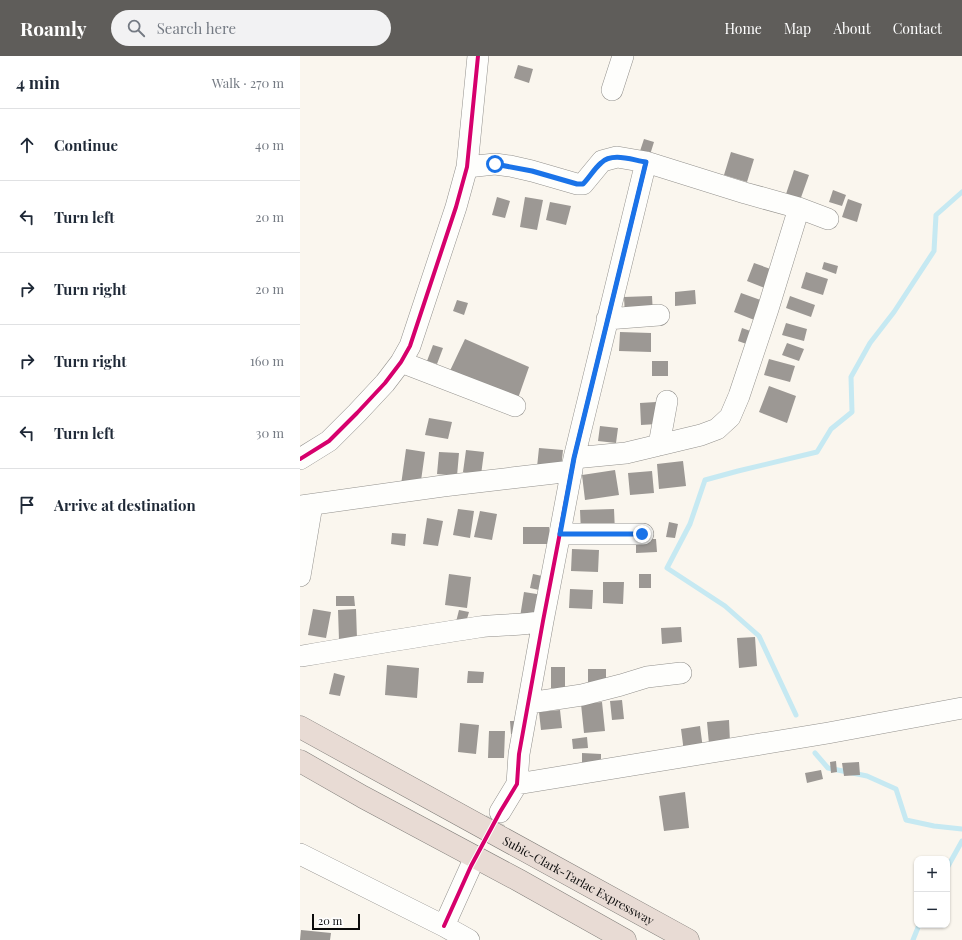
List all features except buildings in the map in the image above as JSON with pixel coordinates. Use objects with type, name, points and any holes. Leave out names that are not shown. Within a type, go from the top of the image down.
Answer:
[{"type":"highway","name":"Subic-Clark-Tarlac Expressway","points":[[300,727],[688,940]]},
{"type":"highway","points":[[300,761],[625,940]]},
{"type":"street","points":[[300,459],[329,441],[357,413],[385,383],[401,362],[410,346],[456,207],[467,167],[478,56]]},
{"type":"street","points":[[612,90],[623,56]]},
{"type":"street","points":[[467,167],[495,164],[524,169],[577,184],[583,184],[602,161],[617,157],[646,162],[799,208],[828,219]]},
{"type":"street","points":[[500,812],[517,784],[519,754],[542,621],[573,465],[646,162]]},
{"type":"street","points":[[300,576],[306,505],[443,486],[573,465],[701,435],[717,429],[730,417],[739,396],[799,208]]},
{"type":"street","points":[[607,319],[659,315]]},
{"type":"street","points":[[401,362],[515,406]]},
{"type":"street","points":[[658,445],[667,401]]},
{"type":"street","points":[[560,534],[642,534]]},
{"type":"street","points":[[300,656],[484,627],[542,621]]},
{"type":"street","points":[[529,703],[582,695],[647,677],[681,673]]},
{"type":"street","points":[[517,784],[828,733],[962,708]]},
{"type":"street","points":[[300,854],[469,940]]},
{"type":"street","points":[[444,926],[470,866]]},
{"type":"waterway","points":[[796,715],[759,636],[725,606],[667,568],[690,524],[705,480],[817,452],[831,429],[852,412],[851,377],[870,343],[894,312],[934,251],[936,215],[962,192]]},
{"type":"waterway","points":[[815,753],[828,768],[867,776],[896,789],[906,820],[934,826],[962,829]]},
{"type":"waterway","points":[[950,863],[962,841]]},
{"type":"waterway","points":[[913,940],[918,928]]},
{"type":"tunnel","points":[[471,866],[498,816]]},
{"type":"cycle path","points":[[300,459],[329,441],[357,413],[385,383],[401,362],[410,346],[456,207],[467,167],[478,56]]},
{"type":"cycle path","points":[[444,926],[471,866],[517,784],[519,754],[574,458],[646,162]]},
{"type":"route","points":[[495,164],[510,166],[577,184],[583,184],[602,161],[610,158],[617,157],[646,162],[574,458],[560,534],[642,534]]}]
